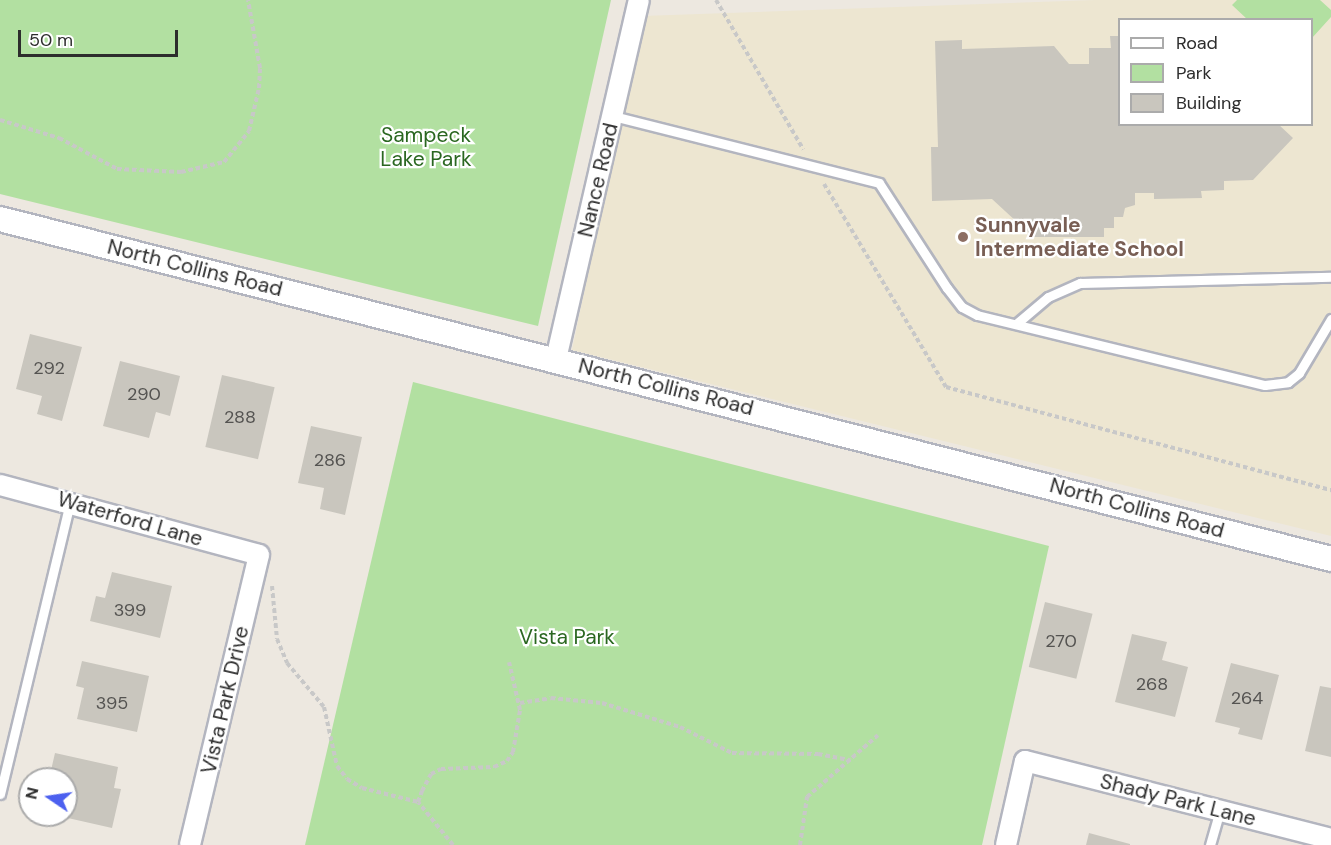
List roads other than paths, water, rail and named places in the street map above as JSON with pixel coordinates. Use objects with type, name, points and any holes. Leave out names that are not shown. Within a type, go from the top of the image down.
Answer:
[{"type":"street","name":"Nance Road","points":[[556,359],[639,0]]},
{"type":"street","name":"North Collins Road","points":[[0,219],[556,359],[1331,559]]},
{"type":"street","name":"Waterford Lane","points":[[0,484],[70,501],[259,555]]},
{"type":"street","name":"Vista Park Drive","points":[[190,845],[259,555]]},
{"type":"street","name":"Shady Park Lane","points":[[1005,845],[1025,761],[1331,838]]},
{"type":"lane","points":[[613,116],[879,183],[962,308],[1016,324],[1277,385],[1299,373],[1331,319]]},
{"type":"lane","points":[[1016,324],[1048,297],[1080,283],[1331,277]]},
{"type":"lane","points":[[0,794],[70,501]]},
{"type":"lane","points":[[1210,845],[1220,810]]},
{"type":"place","name":"Sunnyvale Intermediate School","points":[[963,237]]},
{"type":"park label","name":"Sampeck Lake Park","points":[[426,147]]},
{"type":"park label","name":"Vista Park","points":[[567,637]]}]
